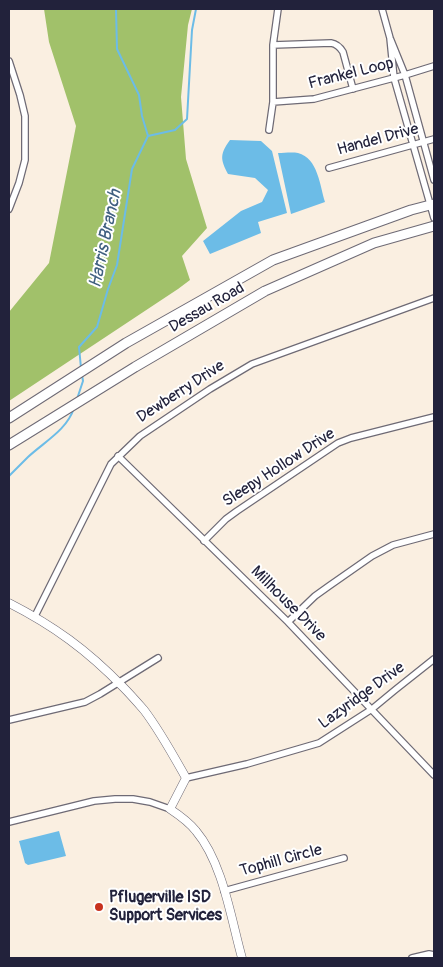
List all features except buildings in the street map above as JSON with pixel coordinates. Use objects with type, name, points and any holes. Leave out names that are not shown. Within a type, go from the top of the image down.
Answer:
[{"type":"main road","name":"Dessau Road","points":[[9,418],[126,343],[273,260],[411,210],[432,205]]},
{"type":"main road","name":"Dessau Road","points":[[11,444],[135,367],[265,291],[374,243],[434,226]]},
{"type":"street","points":[[270,130],[273,102],[273,44],[278,9]]},
{"type":"street","points":[[382,9],[390,38],[405,75],[434,180]]},
{"type":"street","points":[[390,38],[394,78],[432,205],[434,218]]},
{"type":"street","points":[[273,44],[336,44],[343,52],[353,89]]},
{"type":"street","points":[[9,61],[25,116],[25,138],[24,160],[19,183],[9,209]]},
{"type":"street","name":"Frankel Loop","points":[[273,102],[314,99],[434,66]]},
{"type":"street","name":"Handel Drive","points":[[329,168],[434,139]]},
{"type":"street","name":"Dewberry Drive","points":[[35,616],[111,464],[140,436],[168,416],[252,364],[434,298]]},
{"type":"street","name":"Sleepy Hollow Drive","points":[[204,540],[237,511],[338,443],[434,417]]},
{"type":"street","name":"Millhouse Drive","points":[[118,456],[288,622],[434,775]]},
{"type":"street","points":[[288,622],[315,596],[372,556],[393,545],[434,534]]},
{"type":"street","points":[[9,603],[35,616],[66,636],[118,682],[143,709],[160,733],[186,778],[170,808]]},
{"type":"street","points":[[9,720],[85,702],[158,658]]},
{"type":"street","name":"Lazyridge Drive","points":[[186,778],[247,764],[319,744],[372,709],[434,659]]},
{"type":"street","points":[[9,822],[94,801],[115,799],[133,799],[170,808],[196,830],[214,861],[242,958]]},
{"type":"street","name":"Tophill Circle","points":[[224,891],[344,858]]},
{"type":"street","points":[[412,958],[429,954],[434,955]]},
{"type":"green space","points":[[44,9],[192,9],[188,25],[181,97],[186,159],[207,228],[182,256],[190,280],[9,401],[9,312],[49,263],[76,126],[49,42]]},
{"type":"water","points":[[230,140],[261,141],[272,151],[287,213],[258,222],[261,233],[210,254],[203,241],[241,211],[262,202],[268,190],[255,178],[228,174],[222,157],[224,149]]},
{"type":"water","points":[[278,153],[298,153],[310,161],[317,173],[325,202],[291,214]]},
{"type":"water","points":[[59,831],[66,856],[28,865],[25,863],[19,841]]},
{"type":"waterway","name":"Harris Branch","points":[[81,368],[79,347],[97,327],[117,265],[132,169],[148,136],[142,116],[139,95],[117,49],[116,9]]},
{"type":"waterway","points":[[148,136],[175,130],[187,119],[192,30],[196,9]]},
{"type":"waterway","name":"Harris Branch","points":[[77,399],[83,381],[82,375]]},
{"type":"waterway","name":"Harris Branch","points":[[9,476],[61,429],[71,416],[74,408]]},
{"type":"place","name":"Pflugerville ISD Support Services","points":[[99,907]]}]
